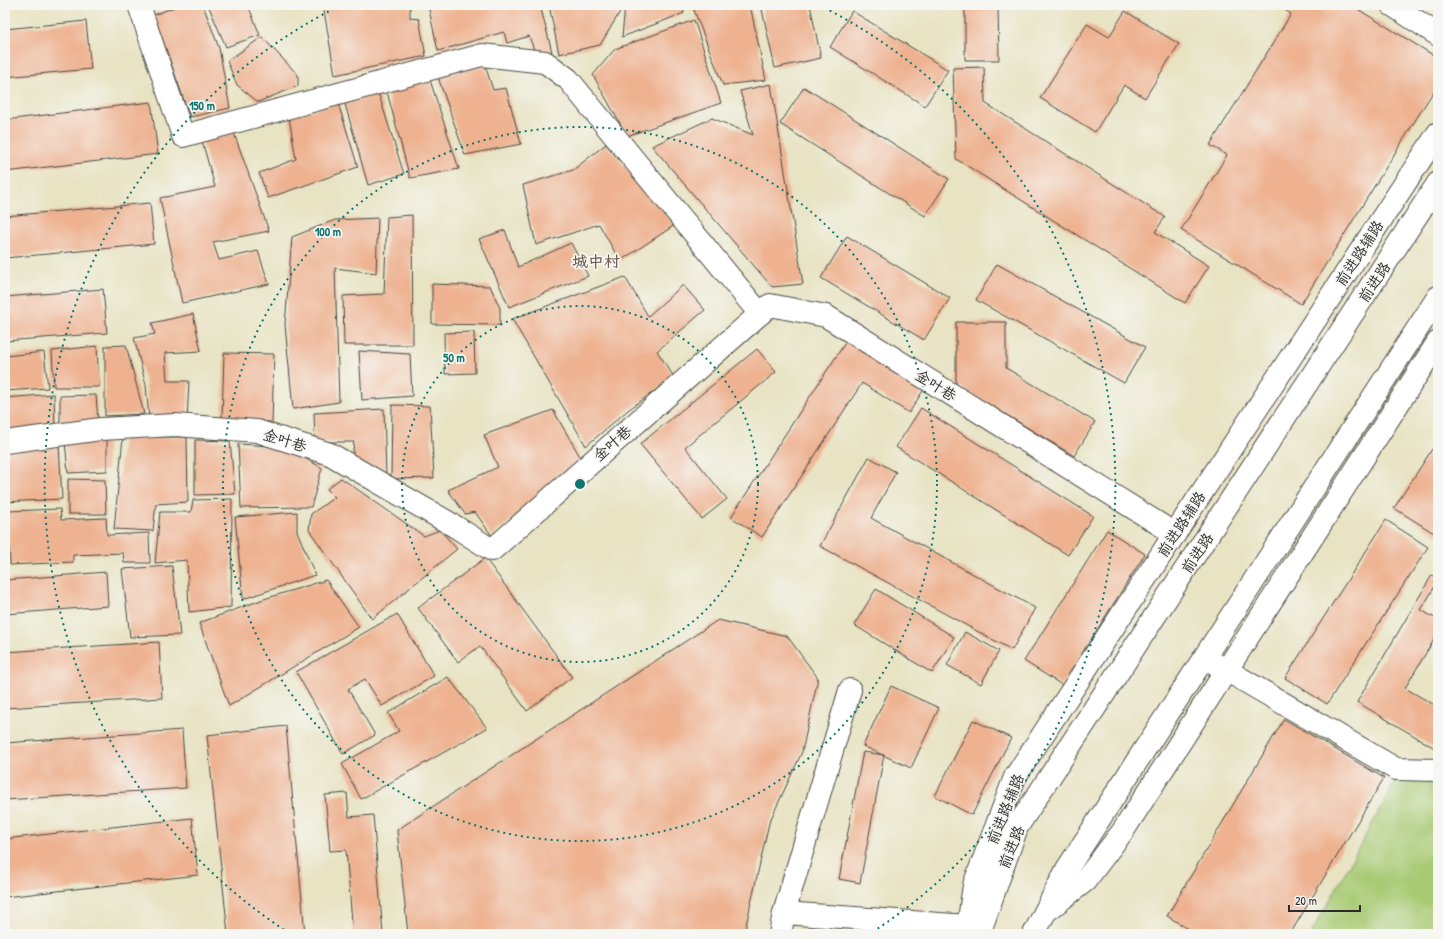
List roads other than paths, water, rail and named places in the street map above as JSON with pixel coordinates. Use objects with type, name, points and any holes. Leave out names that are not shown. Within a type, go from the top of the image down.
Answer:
[{"type":"street","points":[[139,5],[184,136],[482,55],[545,62],[568,79],[760,314]]},
{"type":"street","points":[[1392,5],[1438,35]]},
{"type":"street","name":"前进路辅路","points":[[971,931],[974,885],[1015,777],[1438,133]]},
{"type":"street","name":"前进路","points":[[971,931],[1017,828],[1438,183]]},
{"type":"street","points":[[1034,934],[1067,869],[1438,298]]},
{"type":"street","name":"金叶巷","points":[[5,442],[101,429],[168,426],[257,431],[330,454],[449,523],[492,550],[770,305],[826,316],[1175,534]]},
{"type":"street","points":[[1045,912],[1085,881],[1123,831],[1438,342]]},
{"type":"street","points":[[1204,658],[1396,769],[1438,770]]},
{"type":"street","points":[[780,934],[784,913],[850,690]]},
{"type":"street","points":[[784,913],[971,931]]},
{"type":"district","name":"城中村","points":[[596,261]]}]
